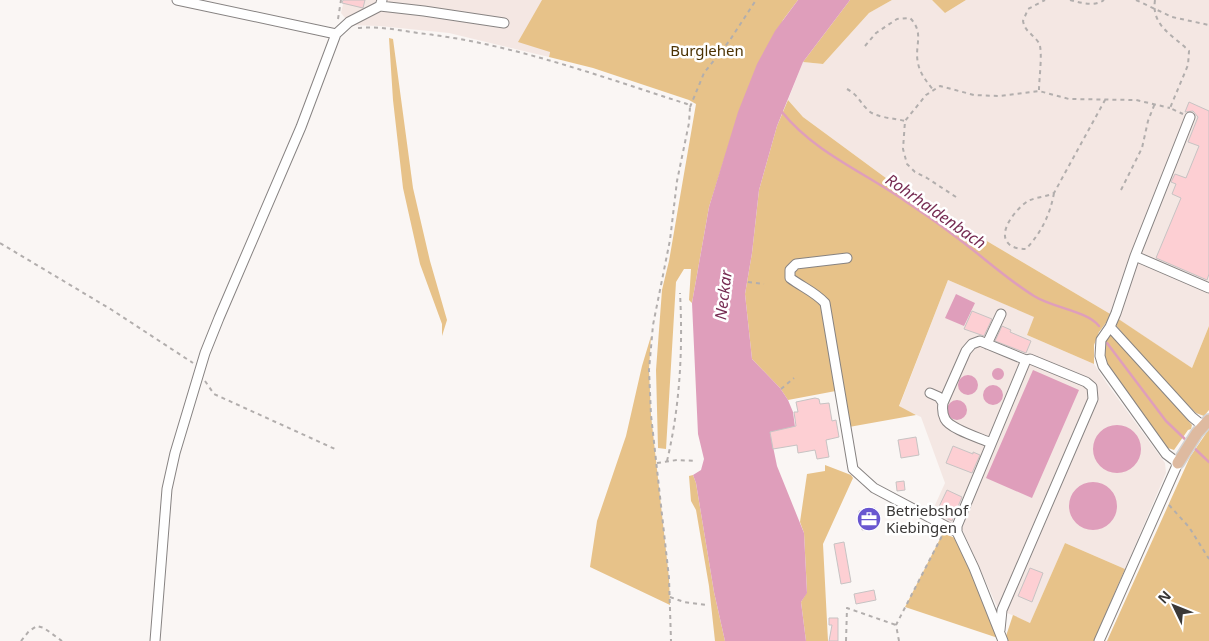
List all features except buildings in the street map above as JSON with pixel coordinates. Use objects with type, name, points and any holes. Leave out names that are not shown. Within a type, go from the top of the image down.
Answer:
[{"type":"main road","points":[[1180,459],[1203,426]]},
{"type":"street","points":[[177,0],[336,34]]},
{"type":"street","points":[[155,641],[169,482],[174,453],[200,368],[219,318],[291,151],[336,34],[349,22],[381,3],[504,23]]},
{"type":"street","points":[[1098,641],[1180,459],[1166,454],[1103,366],[1099,348],[1104,333],[1110,327],[1135,256],[1190,117]]},
{"type":"street","points":[[1135,256],[1209,288]]},
{"type":"street","points":[[847,258],[796,264],[790,270],[790,278],[818,294],[825,303],[853,469],[874,488],[956,532],[974,568],[1004,641]]},
{"type":"street","points":[[987,344],[1000,314]]},
{"type":"street","points":[[1110,327],[1203,426]]},
{"type":"street","points":[[991,443],[953,426],[946,421],[942,412],[942,403],[966,351],[972,344],[980,342],[1026,360],[1030,359],[1086,382],[1092,387],[1094,398],[1002,610],[1000,632]]},
{"type":"street","points":[[956,532],[1026,360]]},
{"type":"street","points":[[930,393],[939,397],[942,403]]},
{"type":"path","points":[[336,34],[341,0]]},
{"type":"path","points":[[672,641],[670,597],[651,415],[649,379],[651,336],[670,240],[677,180],[690,122],[690,107],[704,73],[730,40],[756,0]]},
{"type":"path","points":[[1039,91],[1039,73],[1042,56],[1039,44],[1027,32],[1023,21],[1028,8],[1045,0]]},
{"type":"path","points":[[1070,0],[1090,4],[1100,3],[1104,0]]},
{"type":"path","points":[[1136,0],[1172,16],[1209,25]]},
{"type":"path","points":[[1155,0],[1154,9],[1160,27],[1189,51],[1188,64],[1170,108]]},
{"type":"path","points":[[865,46],[876,33],[897,19],[910,18],[916,24],[919,36],[917,62],[924,80],[934,91]]},
{"type":"path","points":[[352,28],[415,32],[494,45],[687,104],[690,107]]},
{"type":"path","points":[[956,197],[915,172],[907,164],[903,149],[906,121],[926,95],[940,86],[974,95],[999,96],[1039,91],[1069,98],[1136,100],[1155,103],[1190,117]]},
{"type":"path","points":[[847,90],[853,92],[862,101],[867,110],[906,121]]},
{"type":"path","points":[[1054,193],[1047,197],[1030,200],[1018,208],[1009,221],[1004,236],[1008,243],[1016,248],[1026,249],[1034,241],[1052,207],[1054,193],[1105,100]]},
{"type":"path","points":[[1121,190],[1142,148],[1148,121],[1155,103]]},
{"type":"path","points":[[0,243],[112,310],[200,368],[214,394],[335,448]]},
{"type":"path","points":[[748,282],[764,284]]},
{"type":"path","points":[[668,461],[679,391],[682,336],[680,293]]},
{"type":"path","points":[[781,389],[794,378]]},
{"type":"path","points":[[657,463],[673,460],[696,461]]},
{"type":"path","points":[[1162,498],[1180,515],[1209,559]]},
{"type":"path","points":[[899,641],[896,625],[947,526]]},
{"type":"path","points":[[670,597],[684,602],[706,605]]},
{"type":"path","points":[[846,641],[847,608],[896,625]]},
{"type":"path","points":[[21,641],[33,628],[41,626],[62,641]]},
{"type":"shaded area","points":[[344,0],[549,0],[554,21],[549,57],[449,33],[351,25],[341,13]]},
{"type":"shaded area","points":[[892,0],[932,0],[945,13],[966,0],[1209,0],[1209,326],[1192,368],[1112,315],[909,195],[803,117],[788,100],[803,62],[823,64],[869,13]]},
{"type":"shaded area","points":[[948,280],[1035,317],[1027,335],[1094,364],[1165,463],[1166,473],[1125,569],[1065,543],[1030,623],[998,609],[962,529],[931,514],[945,483],[921,417],[899,407]]},
{"type":"green space","name":"Burglehen","points":[[542,0],[798,0],[783,20],[729,144],[709,207],[692,303],[689,300],[691,269],[684,269],[676,282],[666,449],[658,448],[656,370],[662,290],[669,261],[696,104],[593,68],[549,57],[550,52],[518,42]]},
{"type":"green space","points":[[850,0],[892,0],[869,13],[823,64],[803,62]]},
{"type":"green space","points":[[932,0],[966,0],[945,13]]},
{"type":"green space","points":[[389,38],[393,39],[413,188],[430,261],[447,320],[442,336],[442,324],[420,264],[403,188],[393,100]]},
{"type":"green space","points":[[788,100],[803,117],[909,195],[1112,315],[1099,332],[1094,345],[1094,364],[1027,335],[1034,317],[948,280],[899,406],[916,415],[849,427],[841,390],[788,400],[780,388],[752,359],[745,294],[759,190],[777,126]]},
{"type":"green space","points":[[1117,318],[1192,368],[1209,326],[1209,410],[1204,416],[1196,413],[1151,368],[1115,324]]},
{"type":"green space","points":[[1112,333],[1192,425],[1191,429],[1188,430],[1174,450],[1168,448],[1108,366],[1104,354],[1104,346],[1109,334]]},
{"type":"green space","points":[[651,336],[649,370],[651,415],[669,578],[670,605],[590,567],[597,521],[626,436]]},
{"type":"green space","points":[[1209,429],[1209,641],[1107,641],[1190,457]]},
{"type":"green space","points":[[825,465],[851,475],[853,478],[823,544],[828,641],[806,641],[801,602],[807,592],[804,533],[800,522],[807,474],[825,471]]},
{"type":"green space","points":[[693,475],[696,483],[714,592],[725,641],[715,641],[709,586],[696,510],[691,501],[689,476]]},
{"type":"green space","points":[[943,533],[955,538],[971,569],[998,638],[905,607]]},
{"type":"green space","points":[[1065,543],[1125,569],[1094,641],[1008,641],[1006,636],[1013,615],[1030,623]]},
{"type":"water","name":"Neckar","points":[[798,0],[850,0],[803,62],[777,126],[759,190],[745,294],[752,359],[780,388],[793,412],[795,427],[770,432],[777,466],[804,533],[807,593],[801,602],[806,641],[725,641],[714,592],[696,483],[693,475],[701,470],[704,459],[698,434],[692,303],[709,207],[738,112],[757,64],[775,31]]},
{"type":"water","points":[[956,294],[975,303],[964,326],[945,318]]},
{"type":"water","points":[[1000,368],[1003,369],[1003,379],[996,380],[993,379],[992,372],[993,369]]},
{"type":"water","points":[[1033,370],[1079,390],[1032,498],[986,478]]},
{"type":"water","points":[[968,375],[975,378],[978,385],[975,392],[968,395],[961,392],[958,385],[961,378]]},
{"type":"water","points":[[993,385],[1000,388],[1003,395],[1000,402],[993,405],[986,402],[983,395],[986,388]]},
{"type":"water","points":[[957,400],[964,403],[967,410],[964,417],[957,420],[950,417],[947,410],[950,403]]},
{"type":"water","points":[[1117,425],[1126,427],[1134,432],[1139,440],[1141,449],[1139,458],[1134,466],[1126,471],[1117,473],[1108,471],[1100,466],[1095,458],[1093,449],[1095,440],[1100,432],[1108,427]]},
{"type":"water","points":[[1093,482],[1102,484],[1110,489],[1115,497],[1117,506],[1115,515],[1110,523],[1102,528],[1093,530],[1084,528],[1076,523],[1071,515],[1069,506],[1071,497],[1076,489],[1084,484]]},
{"type":"waterway","name":"Rohrhaldenbach","points":[[782,112],[795,126],[825,151],[930,218],[1023,289],[1050,304],[1078,313],[1094,321],[1099,326]]},
{"type":"waterway","name":"Rohrhaldenbach","points":[[1107,343],[1166,421],[1188,442]]},
{"type":"waterway","name":"Rohrhaldenbach","points":[[1192,446],[1209,462]]},
{"type":"place","name":"Betriebshof Kiebingen","points":[[869,519]]}]
